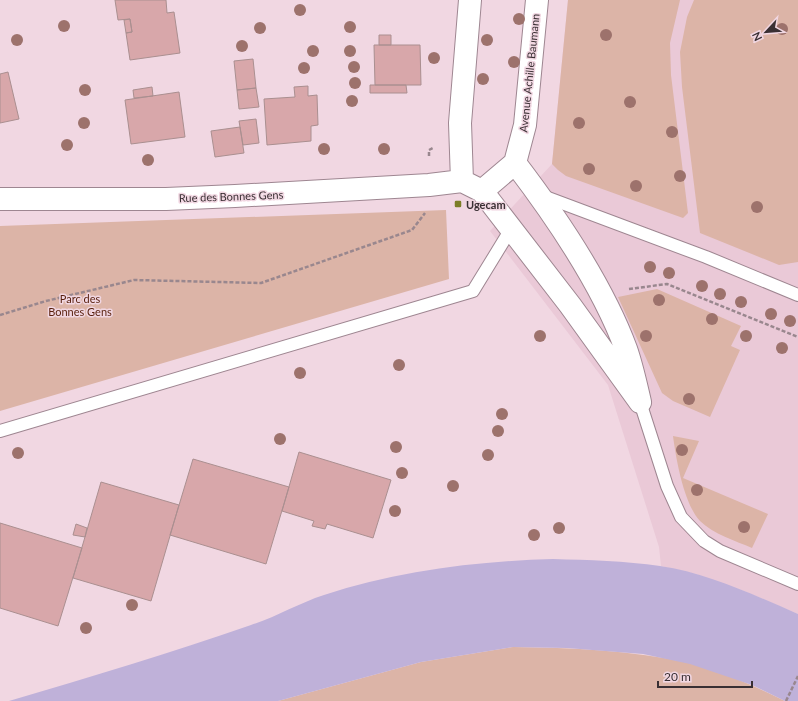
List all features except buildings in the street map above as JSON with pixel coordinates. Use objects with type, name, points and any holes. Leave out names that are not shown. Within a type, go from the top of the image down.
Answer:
[{"type":"street","points":[[470,0],[460,123],[462,181],[482,191],[570,305],[640,402]]},
{"type":"street","name":"Avenue Achille Baumann","points":[[515,163],[525,125],[537,0]]},
{"type":"street","points":[[482,191],[515,163],[540,195],[602,293],[626,350],[640,402]]},
{"type":"street","name":"Rue des Bonnes Gens","points":[[0,199],[197,198],[429,185],[462,181]]},
{"type":"lane","points":[[540,195],[706,258],[798,295]]},
{"type":"lane","points":[[0,431],[473,290],[511,230]]},
{"type":"lane","points":[[640,402],[673,504],[684,521],[704,541],[720,551],[798,584]]},
{"type":"path","points":[[0,315],[46,301],[134,280],[261,282],[412,230],[431,205],[429,185],[429,150],[442,143],[448,123],[460,123]]},
{"type":"path","points":[[602,293],[667,284],[798,337]]},
{"type":"path","points":[[786,701],[798,676]]},
{"type":"shaded area","points":[[568,0],[798,0],[798,614],[744,591],[696,574],[661,566],[659,547],[608,385],[490,231],[552,164]]},
{"type":"shaded area","points":[[553,559],[634,563],[678,569],[713,579],[765,599],[798,614],[798,701],[785,701],[752,685],[690,664],[643,654],[567,648],[513,647],[421,662],[278,701],[9,701],[221,635],[260,622],[315,598],[352,587],[437,569],[495,562]]},
{"type":"green space","points":[[568,0],[680,0],[670,43],[671,75],[688,213],[683,218],[566,176],[552,164]]},
{"type":"green space","points":[[694,0],[798,0],[798,262],[779,265],[700,233],[682,87],[680,52],[687,17]]},
{"type":"green space","name":"Parc des Bonnes Gens","points":[[446,210],[449,279],[0,411],[0,226]]},
{"type":"green space","points":[[657,289],[741,326],[731,346],[740,350],[710,417],[673,401],[662,393],[618,297]]},
{"type":"green space","points":[[673,436],[699,441],[683,478],[768,514],[752,548],[711,530],[700,521],[694,513],[685,493],[676,457]]},
{"type":"green space","points":[[513,647],[623,652],[689,663],[714,670],[750,684],[785,701],[278,701],[421,662]]},
{"type":"place","name":"Ugecam","points":[[458,204]]}]
